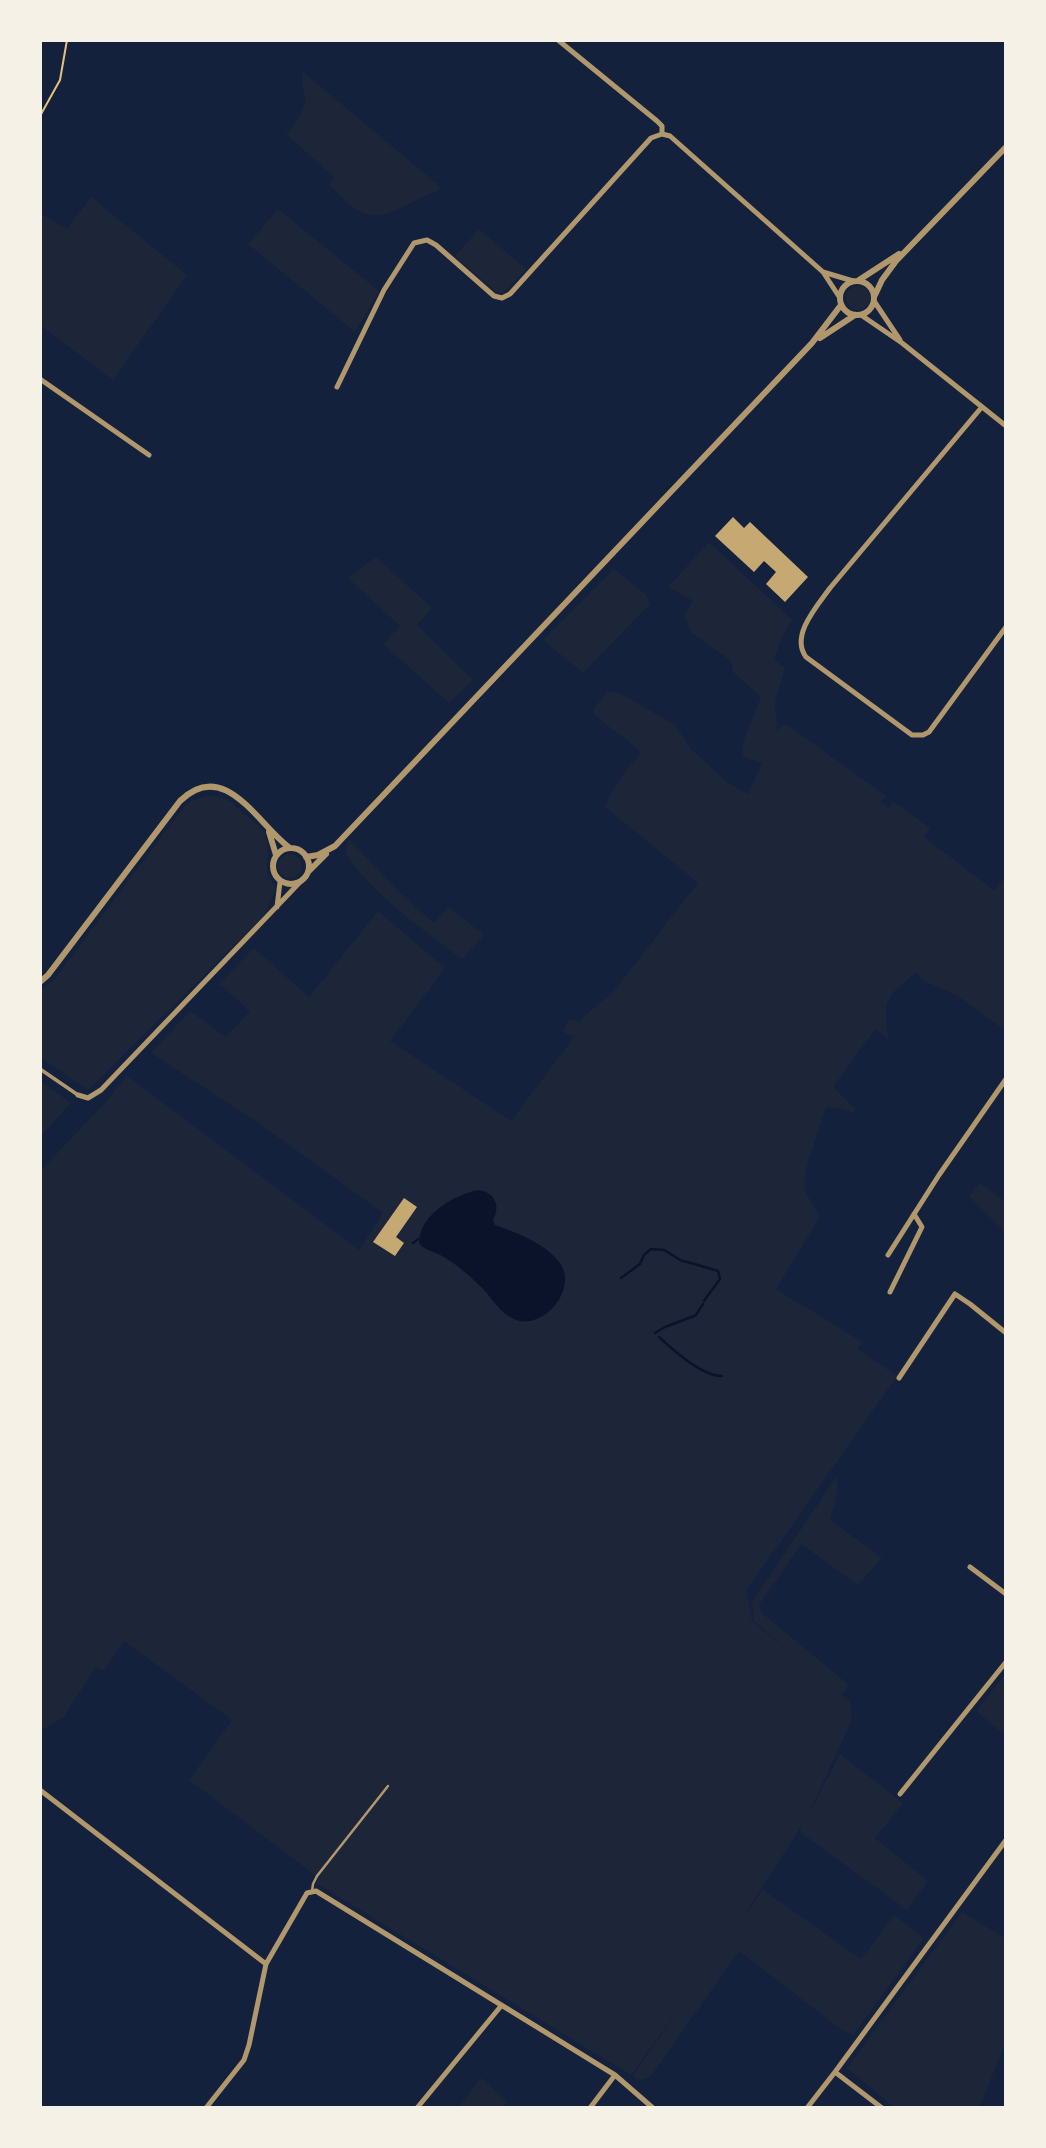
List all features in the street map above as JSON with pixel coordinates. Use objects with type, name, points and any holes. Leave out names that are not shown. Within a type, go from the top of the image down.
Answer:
[{"type":"street","points":[[558,40],[657,121],[662,126],[662,134]]},
{"type":"street","points":[[337,387],[384,290],[414,243],[427,240],[436,245],[494,296],[502,298],[510,294],[651,138],[662,134],[670,136],[823,272],[847,312],[858,315],[902,343],[1006,426]]},
{"type":"street","points":[[813,343],[867,312],[882,280],[909,247],[1006,146]]},
{"type":"street","points":[[306,857],[318,855],[335,846],[813,343],[841,301],[844,287],[909,247]]},
{"type":"street","points":[[823,272],[867,283],[902,343]]},
{"type":"street","points":[[40,379],[149,455]]},
{"type":"street","points":[[981,408],[830,588],[801,636],[800,645],[806,657],[912,735],[917,735],[929,732],[1006,627]]},
{"type":"street","points":[[40,982],[177,805],[198,788],[221,788],[232,793],[290,848],[301,851],[309,865],[308,873]]},
{"type":"street","points":[[267,827],[276,855],[273,869],[280,882],[276,909]]},
{"type":"street","points":[[276,855],[290,848]]},
{"type":"street","points":[[40,1069],[78,1095],[88,1098],[101,1090],[276,909],[330,849]]},
{"type":"street","points":[[280,882],[295,884],[303,879]]},
{"type":"street","points":[[888,1255],[939,1175],[1006,1079]]},
{"type":"street","points":[[890,1292],[922,1227],[914,1214]]},
{"type":"street","points":[[899,1378],[955,1294],[1006,1333]]},
{"type":"street","points":[[970,1567],[1006,1594]]},
{"type":"street","points":[[900,1794],[1006,1662]]},
{"type":"street","points":[[40,1790],[266,1964]]},
{"type":"street","points":[[807,2108],[1006,1840]]},
{"type":"street","points":[[206,2108],[243,2060],[249,2045],[266,1964],[307,1894],[312,1891],[615,2075],[653,2108]]},
{"type":"street","points":[[417,2108],[501,2006]]},
{"type":"street","points":[[835,2072],[882,2108]]},
{"type":"street","points":[[590,2108],[615,2075]]},
{"type":"lane","points":[[312,1891],[317,1876],[388,1786]]},
{"type":"path","points":[[40,116],[60,80],[67,40]]},
{"type":"shaded area","points":[[303,72],[441,187],[436,192],[387,214],[366,214],[343,199],[329,184],[335,178],[286,134],[303,109]]},
{"type":"shaded area","points":[[91,197],[187,275],[113,380],[40,325],[40,213],[67,229]]},
{"type":"shaded area","points":[[278,209],[379,291],[355,332],[248,244]]},
{"type":"shaded area","points":[[479,229],[526,269],[503,293],[497,293],[455,256]]},
{"type":"shaded area","points":[[853,286],[863,286],[870,293],[870,303],[863,310],[853,310],[846,303],[846,293]]},
{"type":"shaded area","points":[[709,542],[792,620],[782,637],[774,660],[785,668],[775,703],[777,730],[786,724],[886,796],[881,802],[888,808],[894,802],[930,828],[924,837],[994,890],[1006,876],[1006,1031],[958,996],[922,980],[917,972],[888,1000],[886,1016],[889,1040],[875,1029],[833,1087],[856,1110],[852,1113],[826,1107],[806,1169],[805,1191],[820,1217],[776,1289],[862,1342],[858,1349],[897,1376],[746,1591],[752,1621],[791,1653],[754,1621],[752,1602],[837,1476],[837,1493],[830,1520],[882,1558],[858,1585],[801,1544],[759,1605],[762,1613],[849,1685],[844,1693],[840,1693],[850,1702],[852,1720],[807,1817],[840,1754],[903,1803],[875,1838],[928,1881],[907,1910],[800,1832],[802,1825],[745,1914],[763,1890],[861,1959],[894,1915],[924,1938],[853,2035],[842,2030],[739,1951],[650,2077],[638,2081],[633,2075],[691,1992],[631,2075],[316,1883],[319,1878],[189,1780],[232,1720],[124,1641],[103,1671],[96,1667],[63,1718],[40,1731],[40,1171],[127,1076],[359,1250],[383,1213],[260,1124],[151,1053],[190,1011],[226,1037],[250,1011],[219,984],[254,948],[309,997],[378,911],[445,968],[390,1041],[511,1121],[574,1037],[563,1032],[569,1019],[581,1022],[582,1018],[613,992],[698,883],[604,806],[624,773],[641,753],[592,711],[607,692],[620,693],[675,725],[692,750],[727,782],[748,794],[762,763],[743,756],[743,743],[761,697],[733,672],[731,661],[691,632],[684,615],[693,601],[668,587]]},
{"type":"shaded area","points":[[376,557],[432,608],[417,625],[473,680],[449,703],[383,644],[400,626],[348,578]]},
{"type":"shaded area","points":[[614,569],[646,595],[650,604],[583,673],[543,640]]},
{"type":"shaded area","points":[[217,796],[230,801],[263,830],[268,846],[267,874],[276,887],[265,915],[88,1090],[40,1057],[40,990],[54,980],[184,807],[191,801]]},
{"type":"shaded area","points":[[349,839],[400,893],[434,923],[449,907],[484,935],[462,959],[399,911],[370,883],[345,853]]},
{"type":"shaded area","points":[[290,854],[301,861],[302,866],[295,877],[290,878],[279,871],[278,866],[285,855]]},
{"type":"shaded area","points":[[40,1081],[71,1103],[40,1137]]},
{"type":"shaded area","points":[[980,1183],[1006,1202],[1006,1233],[969,1196]]},
{"type":"shaded area","points":[[478,1190],[484,1191],[495,1200],[495,1225],[539,1244],[560,1263],[565,1283],[562,1293],[557,1303],[540,1317],[520,1321],[508,1316],[462,1270],[419,1243],[421,1233],[431,1215],[459,1196]]},
{"type":"shaded area","points":[[1006,1673],[1006,1736],[976,1711]]},
{"type":"shaded area","points":[[962,1912],[1006,1939],[1006,2042],[979,2108],[895,2108],[847,2068]]},
{"type":"shaded area","points":[[481,2078],[507,2101],[502,2108],[458,2108]]},
{"type":"building","points":[[733,517],[744,528],[750,522],[808,577],[785,602],[766,584],[776,572],[764,561],[754,572],[715,536]]},
{"type":"building","points":[[404,1198],[417,1207],[396,1237],[404,1243],[395,1256],[373,1242]]},
{"type":"waterway","points":[[413,1243],[418,1239]]},
{"type":"waterway","points":[[621,1278],[640,1264],[651,1249],[664,1250],[682,1261]]},
{"type":"waterway","points":[[684,1261],[718,1271],[720,1279],[712,1290]]},
{"type":"waterway","points":[[704,1301],[711,1291]]},
{"type":"waterway","points":[[696,1315],[703,1304]]},
{"type":"waterway","points":[[655,1333],[694,1316]]},
{"type":"waterway","points":[[659,1337],[697,1368],[722,1376]]}]
